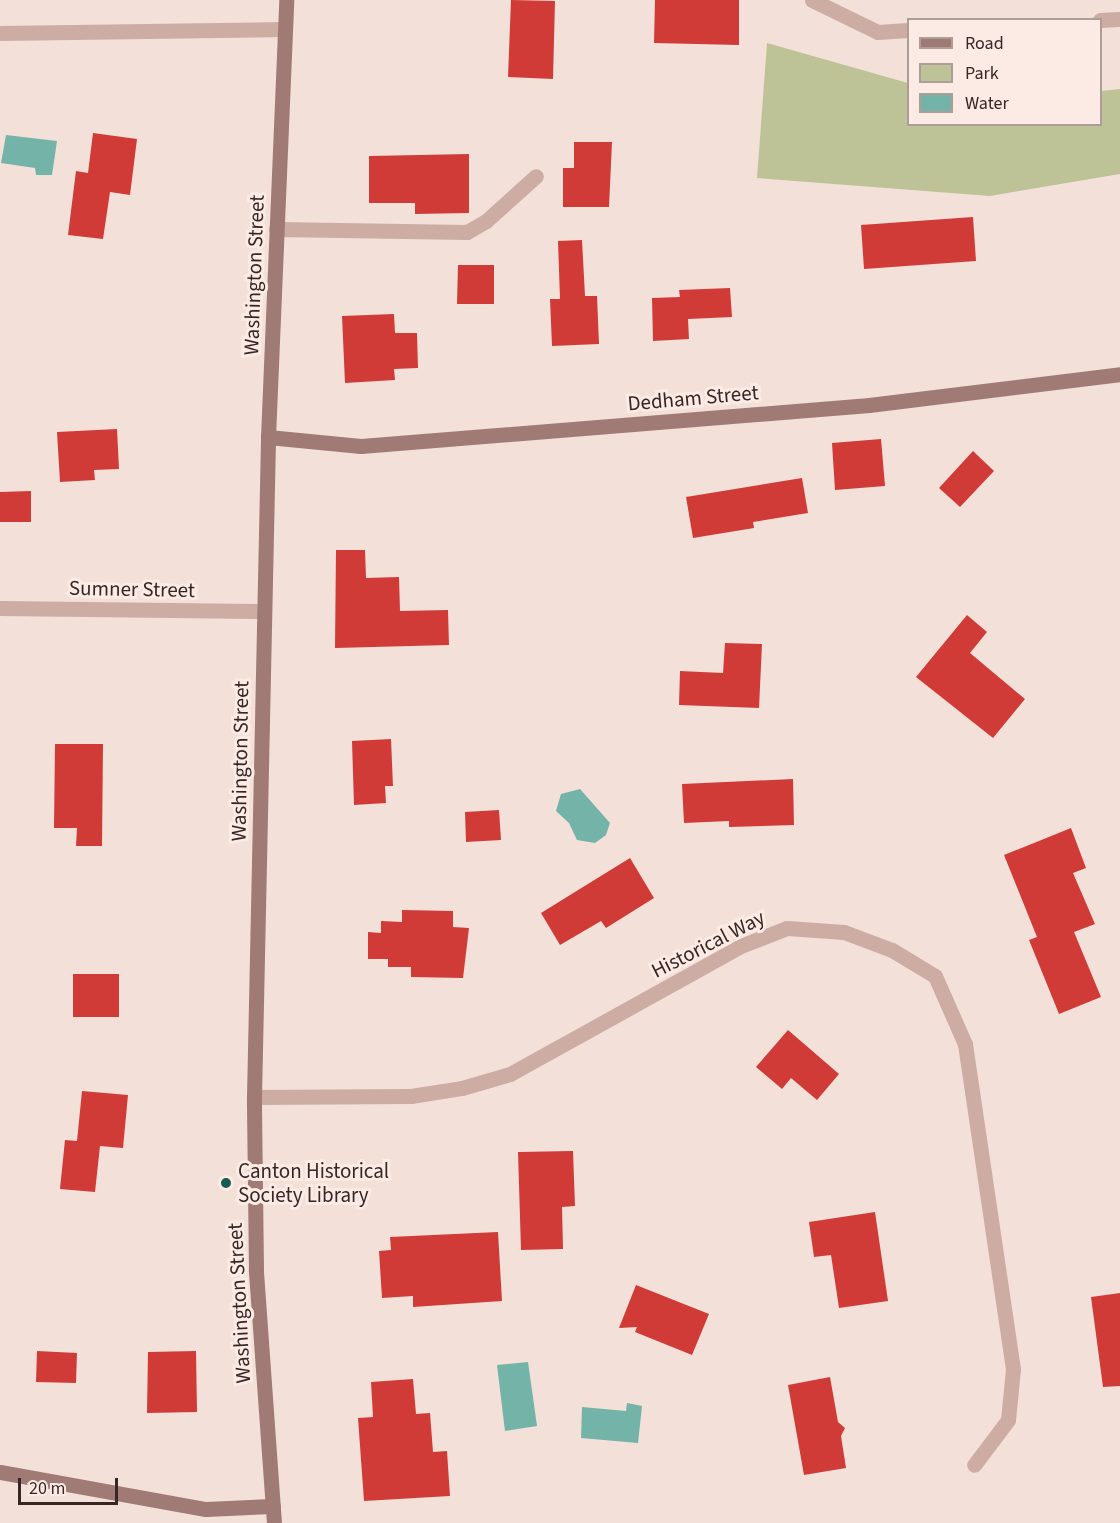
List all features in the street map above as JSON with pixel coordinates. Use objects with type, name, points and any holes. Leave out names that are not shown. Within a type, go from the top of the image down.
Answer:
[{"type":"main road","name":"Washington Street","points":[[274,1523],[256,1270],[254,1097],[268,437],[286,0]]},
{"type":"main road","name":"Dedham Street","points":[[268,437],[361,446],[869,405],[1120,374]]},
{"type":"main road","points":[[0,1472],[206,1509],[273,1506]]},
{"type":"street","points":[[812,0],[878,32],[907,30]]},
{"type":"street","points":[[1102,20],[1120,19]]},
{"type":"street","points":[[0,33],[284,29]]},
{"type":"street","points":[[276,229],[466,232],[486,221],[536,176]]},
{"type":"street","name":"Sumner Street","points":[[0,608],[264,611]]},
{"type":"street","name":"Historical Way","points":[[254,1097],[411,1096],[462,1089],[510,1074],[743,945],[787,928],[844,932],[892,950],[935,976],[965,1044],[1013,1369],[1008,1420],[974,1465]]},
{"type":"green space","points":[[767,43],[907,83],[907,126],[1102,126],[1102,91],[1120,89],[1120,174],[990,196],[757,178]]},
{"type":"water","points":[[6,135],[57,141],[52,175],[36,175],[35,168],[1,163]]},
{"type":"water","points":[[580,789],[610,823],[606,835],[595,843],[577,840],[569,823],[556,811],[561,794]]},
{"type":"water","points":[[528,1362],[537,1426],[505,1431],[497,1365]]},
{"type":"water","points":[[627,1403],[642,1406],[638,1443],[581,1438],[582,1407],[626,1411]]},
{"type":"building","points":[[511,0],[555,1],[553,79],[508,77]]},
{"type":"building","points":[[655,0],[739,0],[739,45],[654,43]]},
{"type":"building","points":[[93,133],[137,139],[130,195],[110,192],[103,239],[68,235],[76,171],[88,173]]},
{"type":"building","points":[[574,142],[612,142],[609,207],[563,207],[563,168],[574,168]]},
{"type":"building","points":[[469,154],[469,213],[415,214],[415,203],[369,203],[369,156]]},
{"type":"building","points":[[973,217],[976,261],[864,269],[861,225]]},
{"type":"building","points":[[582,240],[585,296],[597,296],[599,344],[552,346],[550,299],[560,299],[558,241]]},
{"type":"building","points":[[458,265],[494,265],[494,304],[457,304]]},
{"type":"building","points":[[730,288],[732,317],[688,319],[689,339],[653,341],[652,298],[680,297],[679,290]]},
{"type":"building","points":[[394,314],[395,333],[417,333],[418,368],[394,369],[395,380],[345,383],[342,316]]},
{"type":"building","points":[[117,429],[119,469],[94,470],[95,480],[60,482],[57,432]]},
{"type":"building","points":[[881,439],[885,486],[835,490],[832,443]]},
{"type":"building","points":[[973,451],[994,471],[960,507],[939,488]]},
{"type":"building","points":[[802,478],[808,513],[753,522],[754,528],[693,538],[686,497]]},
{"type":"building","points":[[31,491],[31,522],[0,522],[0,492]]},
{"type":"building","points":[[336,550],[365,550],[366,578],[399,577],[400,611],[448,610],[449,645],[335,648]]},
{"type":"building","points":[[967,615],[987,632],[970,653],[1025,699],[993,738],[916,677]]},
{"type":"building","points":[[725,643],[762,644],[759,708],[679,705],[680,671],[723,673]]},
{"type":"building","points":[[391,739],[393,786],[385,786],[386,803],[354,805],[352,741]]},
{"type":"building","points":[[55,744],[103,744],[102,846],[76,846],[77,828],[54,828]]},
{"type":"building","points":[[793,779],[794,825],[729,827],[729,821],[684,823],[682,784]]},
{"type":"building","points":[[499,810],[501,840],[466,842],[465,812]]},
{"type":"building","points":[[1071,828],[1086,868],[1073,873],[1095,924],[1074,932],[1101,997],[1059,1014],[1029,940],[1037,937],[1004,855]]},
{"type":"building","points":[[630,858],[654,898],[606,928],[601,921],[560,945],[541,913]]},
{"type":"building","points":[[402,910],[453,911],[453,927],[469,928],[463,978],[411,977],[411,967],[388,967],[388,959],[368,959],[368,932],[381,933],[381,921],[402,922]]},
{"type":"building","points":[[73,974],[119,974],[119,1017],[73,1017]]},
{"type":"building","points":[[788,1030],[839,1074],[817,1100],[791,1078],[782,1089],[756,1067]]},
{"type":"building","points":[[82,1091],[128,1095],[123,1148],[100,1146],[95,1192],[60,1189],[65,1140],[77,1141]]},
{"type":"building","points":[[573,1151],[575,1206],[562,1207],[563,1249],[521,1250],[518,1152]]},
{"type":"building","points":[[875,1212],[888,1301],[839,1308],[831,1255],[814,1257],[809,1222]]},
{"type":"building","points":[[498,1232],[502,1301],[413,1307],[413,1296],[382,1298],[379,1251],[391,1250],[390,1237]]},
{"type":"building","points":[[636,1285],[709,1314],[692,1355],[635,1332],[637,1327],[619,1328]]},
{"type":"building","points":[[1120,1293],[1120,1386],[1103,1387],[1091,1297]]},
{"type":"building","points":[[37,1351],[77,1353],[76,1383],[36,1382]]},
{"type":"building","points":[[196,1351],[197,1412],[147,1413],[148,1352]]},
{"type":"building","points":[[830,1377],[838,1422],[845,1428],[841,1436],[846,1468],[804,1475],[788,1385]]},
{"type":"building","points":[[413,1379],[416,1414],[430,1413],[433,1452],[447,1451],[450,1496],[364,1501],[358,1418],[373,1417],[371,1382]]},
{"type":"place","name":"Canton Historical Society Library","points":[[226,1183]]}]
